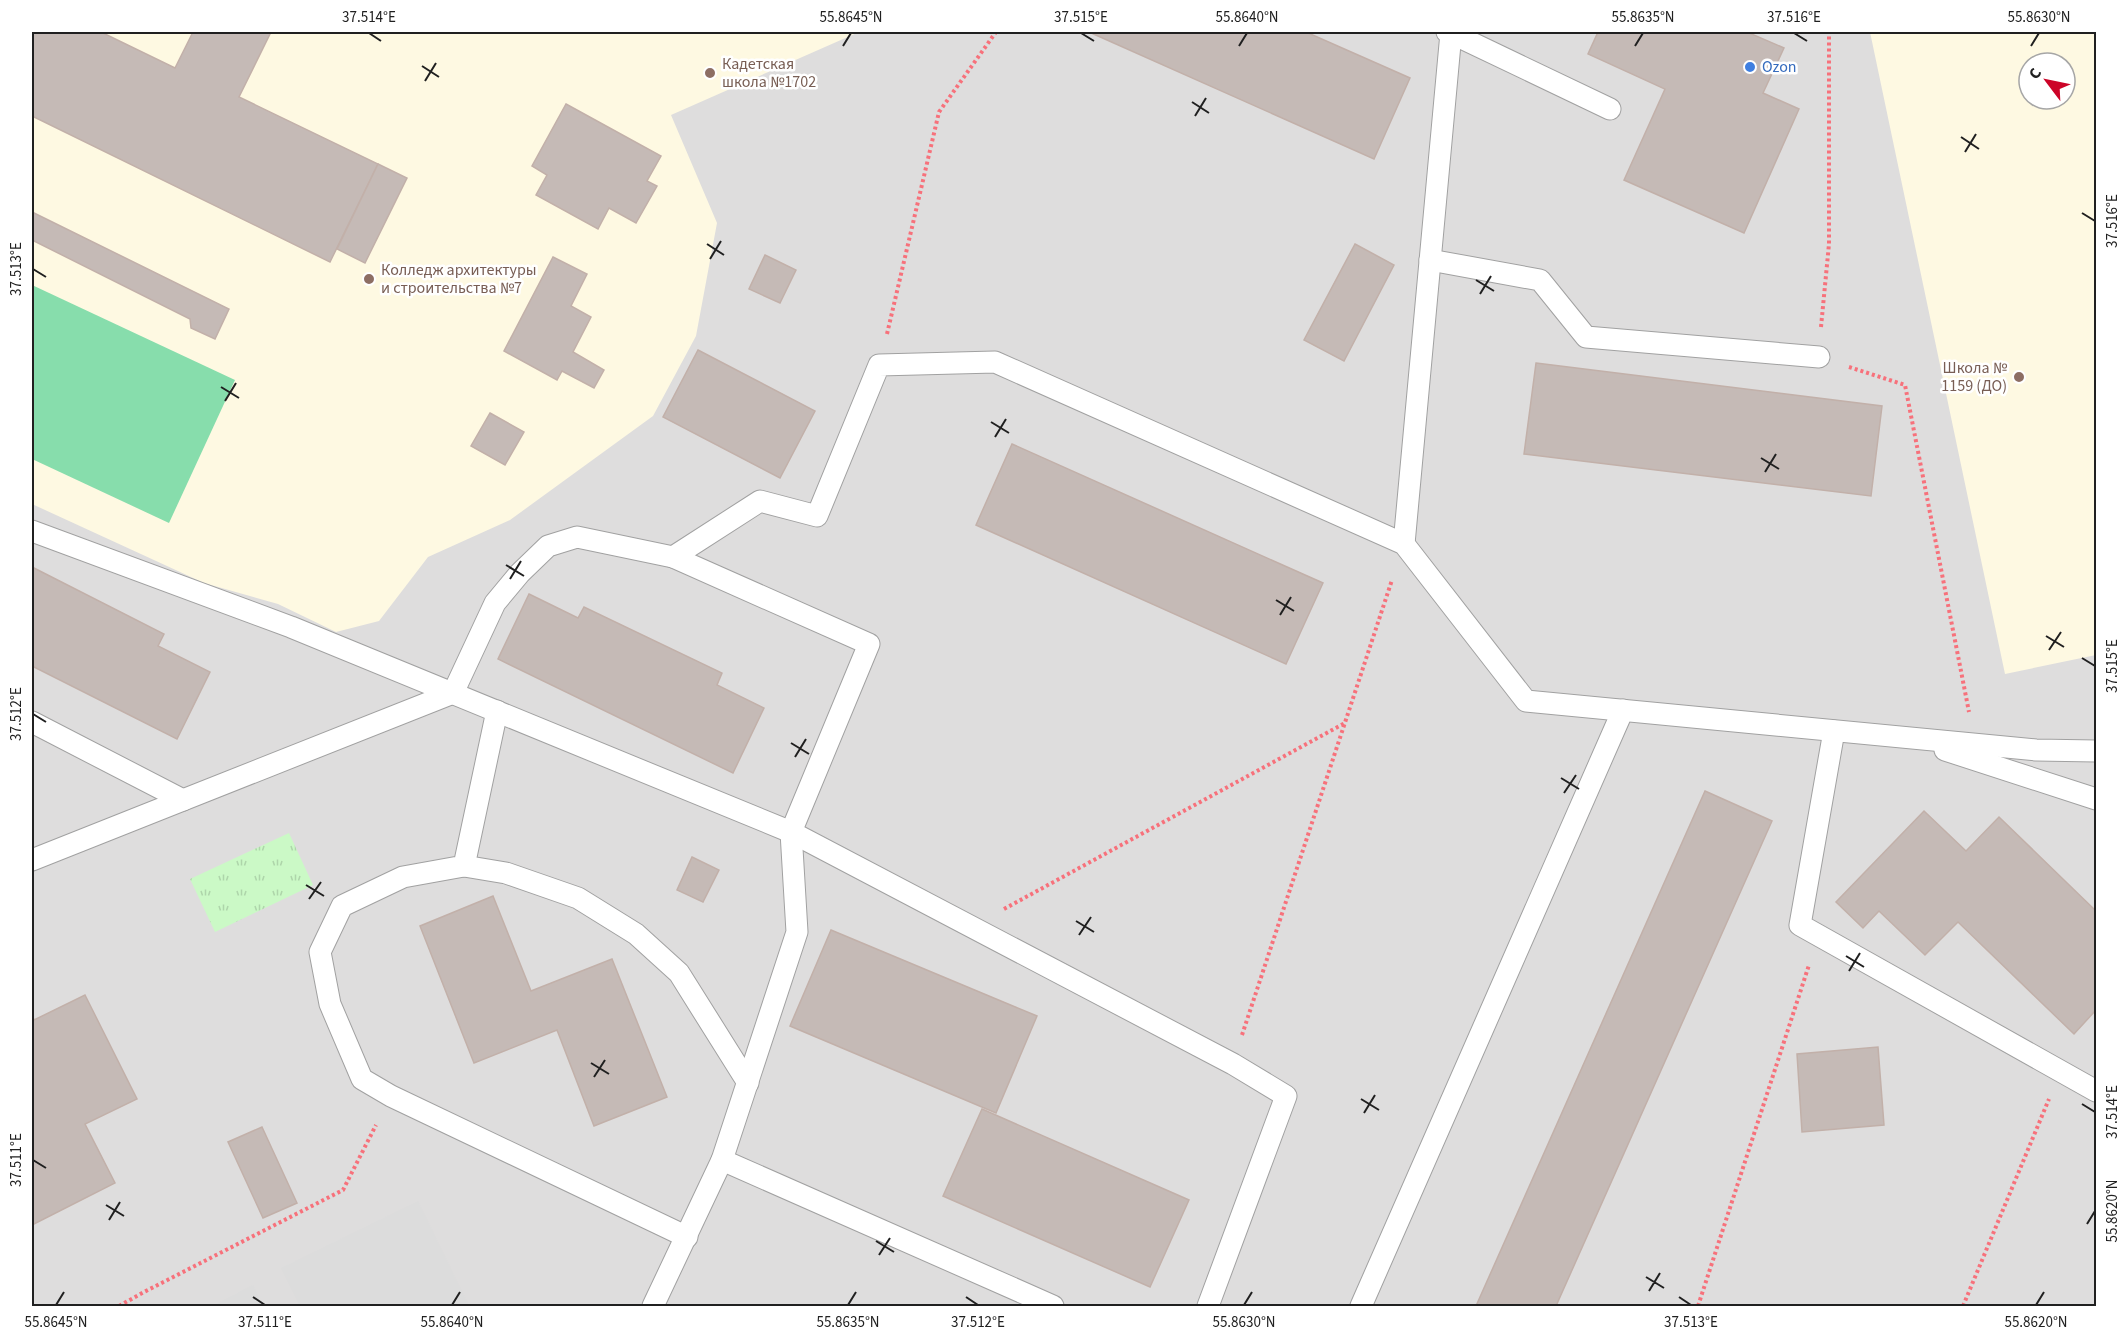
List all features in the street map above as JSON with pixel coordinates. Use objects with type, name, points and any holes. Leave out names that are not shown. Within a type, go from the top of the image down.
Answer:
[{"type":"lane","points":[[1404,544],[1449,32],[1610,108]]},
{"type":"lane","points":[[1430,260],[1540,280],[1586,337],[1819,357]]},
{"type":"lane","points":[[673,557],[760,501],[817,516],[879,365],[995,362],[1404,544],[1526,701],[2036,750],[2097,751]]},
{"type":"lane","points":[[32,531],[291,627],[791,832],[1233,1064],[1286,1096],[1208,1306]]},
{"type":"lane","points":[[32,860],[453,693],[495,603],[520,573],[548,546],[576,537],[673,557],[869,644],[791,832],[797,932],[748,1083],[722,1160],[653,1306]]},
{"type":"lane","points":[[1361,1306],[1623,710]]},
{"type":"lane","points":[[464,866],[498,711]]},
{"type":"lane","points":[[32,722],[183,800]]},
{"type":"lane","points":[[1834,731],[1800,925],[2097,1091]]},
{"type":"lane","points":[[1907,737],[2097,799]]},
{"type":"lane","points":[[687,1237],[391,1096],[362,1079],[330,1004],[320,952],[342,906],[403,877],[464,866],[506,873],[578,898],[636,934],[679,973],[748,1083]]},
{"type":"lane","points":[[722,1160],[1053,1306]]},
{"type":"path","points":[[879,365],[939,112],[996,32]]},
{"type":"path","points":[[1829,32],[1829,244],[1819,357],[1905,385],[1976,744]]},
{"type":"path","points":[[1233,1064],[1404,544]]},
{"type":"path","points":[[971,927],[1345,722]]},
{"type":"path","points":[[1698,1306],[1818,935]]},
{"type":"path","points":[[1963,1306],[2061,1071]]},
{"type":"path","points":[[119,1306],[343,1190],[391,1096]]},
{"type":"shaded area","points":[[32,32],[2096,32],[2096,1306],[32,1306]]},
{"type":"shaded area","name":"Колледж архитектуры и строительства №7","points":[[32,32],[859,32],[671,115],[717,223],[696,336],[653,416],[510,520],[428,557],[379,621],[336,632],[278,604],[204,583],[32,504]]},
{"type":"shaded area","name":"Школа № 1159 (ДО)","points":[[1870,32],[2096,32],[2096,655],[2005,674]]},
{"type":"shaded area","points":[[418,1201],[469,1306],[300,1306],[281,1268]]},
{"type":"shaded area","points":[[253,1285],[263,1306],[212,1306]]},
{"type":"green space","points":[[32,285],[235,380],[169,523],[32,459]]},
{"type":"green space","points":[[289,833],[313,885],[215,932],[190,879]]},
{"type":"building","points":[[32,32],[101,32],[175,68],[193,32],[271,32],[239,97],[378,164],[330,262],[32,116]]},
{"type":"building","points":[[1089,32],[1306,32],[1410,78],[1374,159]]},
{"type":"building","points":[[1598,32],[1747,32],[1784,48],[1763,93],[1799,109],[1744,233],[1624,180],[1665,89],[1588,54]]},
{"type":"building","points":[[566,104],[661,156],[647,181],[657,186],[636,223],[609,208],[598,229],[536,195],[547,175],[532,166]]},
{"type":"building","points":[[378,164],[407,178],[365,263],[337,249]]},
{"type":"building","points":[[32,212],[229,309],[215,339],[191,328],[190,319],[32,240]]},
{"type":"building","points":[[1355,244],[1394,265],[1344,361],[1304,340]]},
{"type":"building","points":[[765,255],[796,270],[780,303],[749,289]]},
{"type":"building","points":[[553,257],[587,274],[571,306],[591,317],[573,352],[604,370],[594,388],[562,371],[557,380],[504,351]]},
{"type":"building","points":[[698,350],[815,411],[780,478],[663,417]]},
{"type":"building","points":[[1536,363],[1882,406],[1871,496],[1524,454]]},
{"type":"building","points":[[490,413],[524,432],[505,465],[471,446]]},
{"type":"building","points":[[1012,444],[1323,583],[1286,664],[976,525]]},
{"type":"building","points":[[32,567],[164,634],[158,646],[210,672],[177,739],[32,666]]},
{"type":"building","points":[[529,594],[578,618],[584,607],[722,673],[717,685],[764,708],[733,773],[498,659]]},
{"type":"building","points":[[1705,791],[1772,821],[1556,1306],[1476,1306]]},
{"type":"building","points":[[1924,811],[1966,851],[1999,817],[2096,911],[2096,1010],[2074,1034],[1958,922],[1925,955],[1879,911],[1863,928],[1836,902]]},
{"type":"building","points":[[692,857],[719,870],[703,902],[677,890]]},
{"type":"building","points":[[493,896],[531,991],[612,959],[667,1097],[594,1126],[557,1030],[474,1063],[420,926]]},
{"type":"building","points":[[831,930],[1037,1016],[996,1113],[790,1026]]},
{"type":"building","points":[[85,995],[137,1099],[85,1124],[115,1183],[32,1225],[32,1015],[34,1020]]},
{"type":"building","points":[[1878,1047],[1884,1125],[1802,1132],[1797,1054]]},
{"type":"building","points":[[982,1109],[1189,1200],[1150,1287],[943,1196]]},
{"type":"building","points":[[262,1127],[297,1203],[263,1218],[228,1142]]},
{"type":"place","name":"Ozon","points":[[1750,67]]},
{"type":"place","name":"Кадетская школа №1702","points":[[710,73]]},
{"type":"place","name":"Колледж архитектуры и строительства №7","points":[[369,279]]},
{"type":"place","name":"Школа № 1159 (ДО)","points":[[2019,377]]}]
